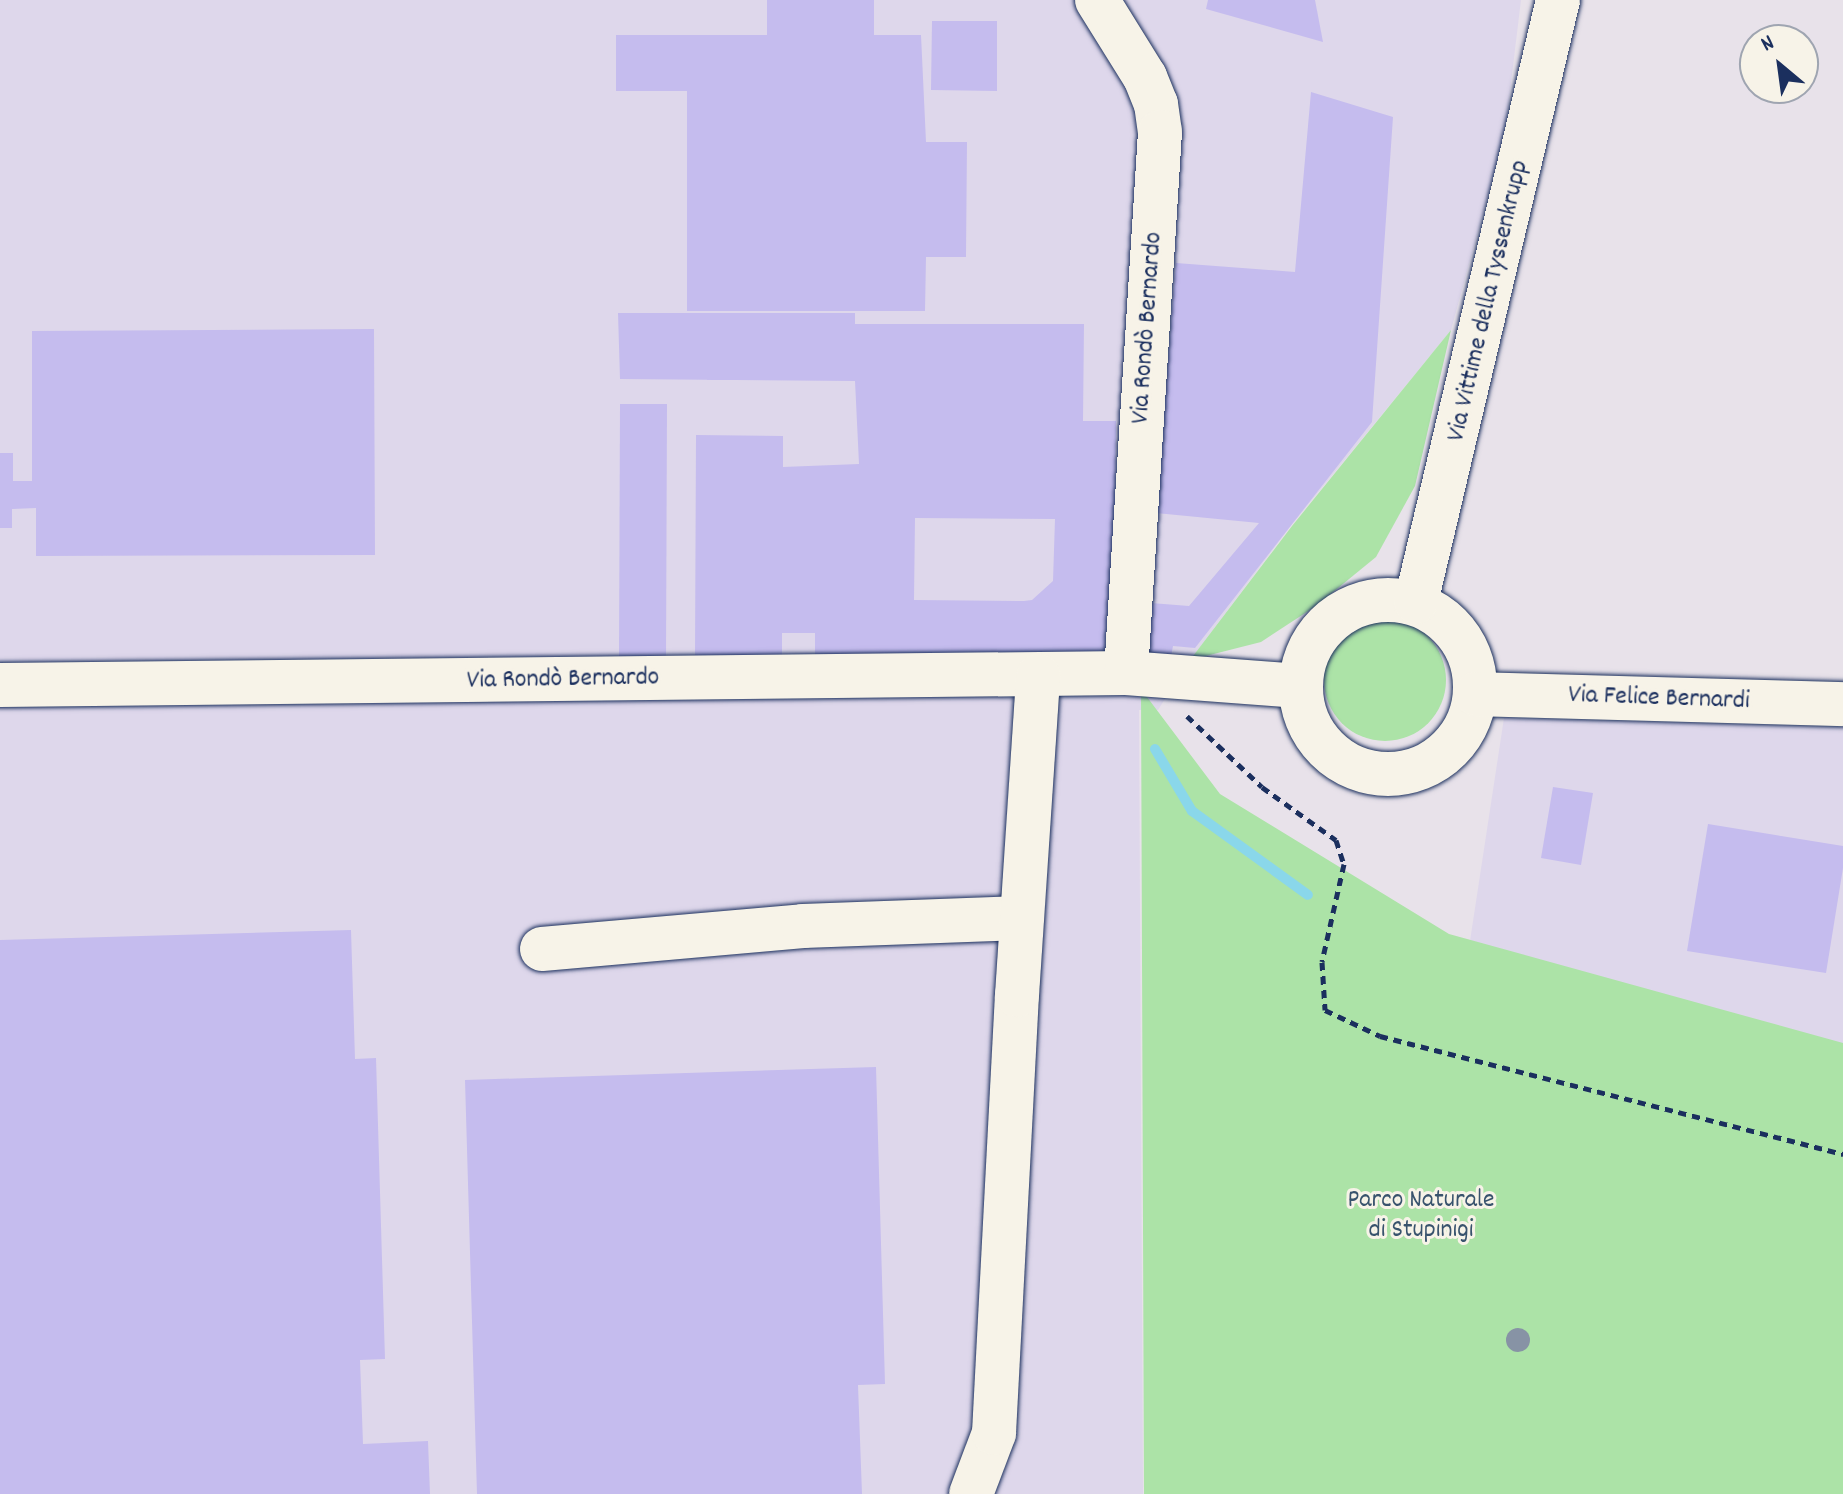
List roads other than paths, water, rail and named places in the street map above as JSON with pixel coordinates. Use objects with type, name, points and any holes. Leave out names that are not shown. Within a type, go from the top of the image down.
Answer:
[{"type":"street","name":"Via Rondò Bernardo","points":[[1097,0],[1145,77],[1156,104],[1160,132],[1126,673]]},
{"type":"street","name":"Via Vittime della Tyssenkrupp","points":[[1416,602],[1558,0]]},
{"type":"street","points":[[1377,599],[1416,602],[1445,619],[1464,641],[1475,670],[1476,694],[1460,737],[1435,761],[1404,773],[1374,773],[1346,764],[1323,747],[1306,719],[1300,686],[1312,643],[1336,615],[1377,599]]},
{"type":"street","name":"Via Rondò Bernardo","points":[[0,685],[1126,673],[1300,686]]},
{"type":"street","points":[[971,1494],[994,1433],[1038,676]]},
{"type":"street","name":"Via Felice Bernardi","points":[[1476,694],[1843,704]]},
{"type":"street","points":[[542,949],[803,926],[1022,918]]},
{"type":"waterway","points":[[1155,749],[1192,811],[1308,895]]},
{"type":"park label","name":"Parco Naturale di Stupinigi","points":[[1421,1216]]}]
